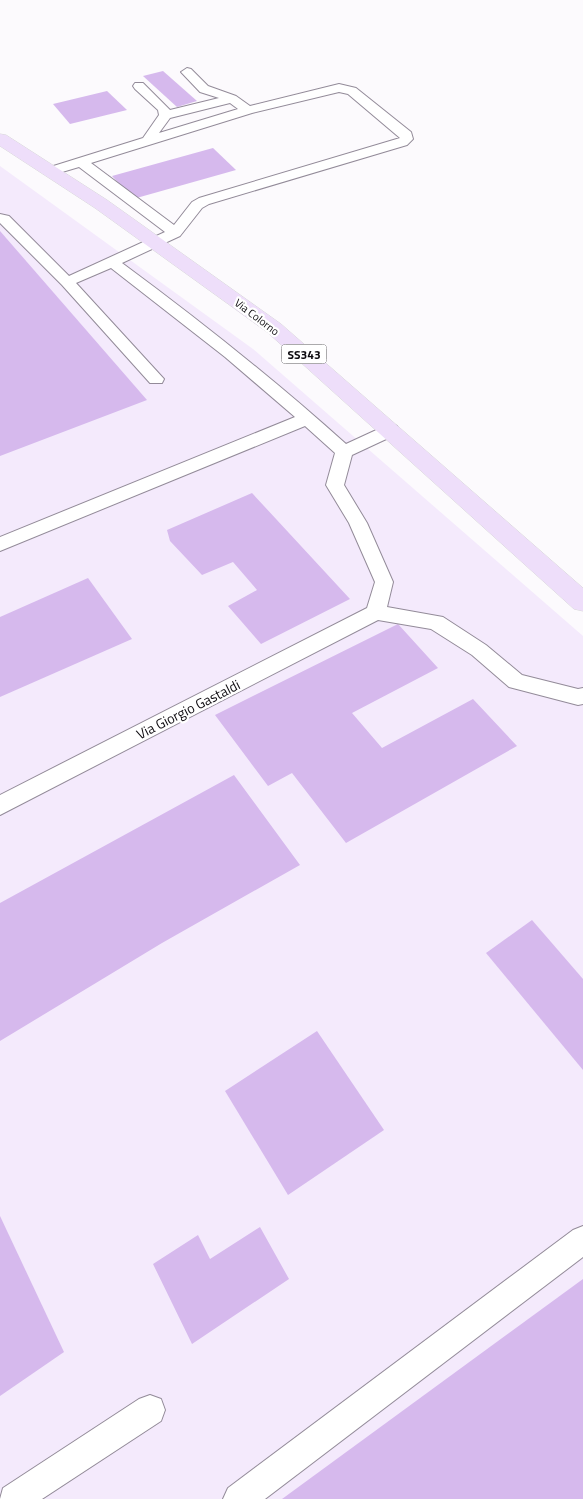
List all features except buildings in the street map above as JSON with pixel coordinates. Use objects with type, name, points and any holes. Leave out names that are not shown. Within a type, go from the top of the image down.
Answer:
[{"type":"main road","name":"Via Colorno","points":[[0,138],[52,171],[156,243],[274,328],[583,602]]},
{"type":"lane","points":[[187,72],[204,89],[232,99],[248,110]]},
{"type":"lane","points":[[139,86],[164,109],[165,115],[148,141]]},
{"type":"lane","points":[[52,171],[248,110],[339,88],[346,88],[406,135],[407,139],[204,200],[175,233],[67,282]]},
{"type":"lane","points":[[165,115],[232,99]]},
{"type":"lane","points":[[81,162],[175,233]]},
{"type":"lane","points":[[0,218],[4,219],[67,282],[156,379]]},
{"type":"lane","points":[[112,262],[193,323],[308,418],[344,452]]},
{"type":"lane","points":[[0,544],[308,418]]},
{"type":"lane","points":[[391,430],[344,452],[335,485],[358,523],[384,582],[376,612],[436,622],[479,650],[516,681],[578,697],[583,696]]},
{"type":"lane","name":"Via Giorgio Gastaldi","points":[[0,806],[376,612]]},
{"type":"lane","points":[[239,1499],[583,1240]]},
{"type":"lane","points":[[14,1499],[150,1410]]},
{"type":"shaded area","points":[[0,166],[253,349],[583,636],[583,1499],[0,1499]]}]
